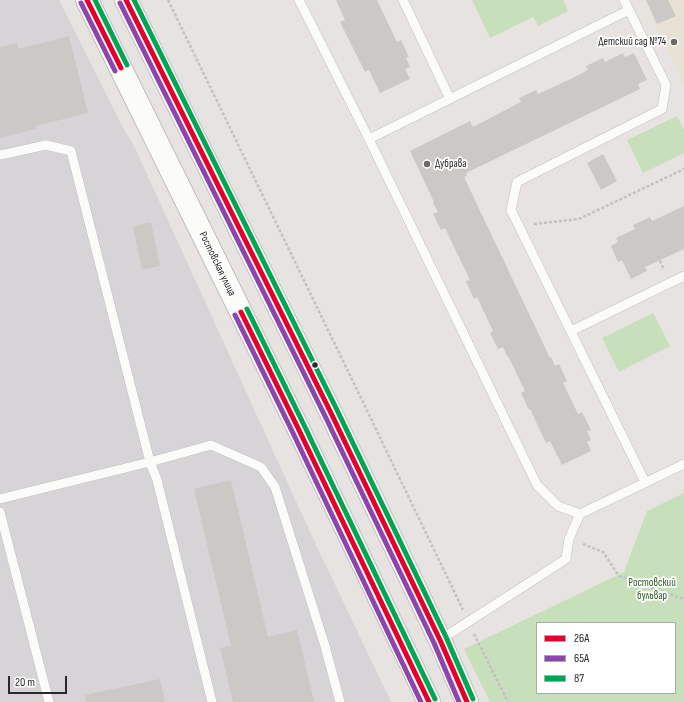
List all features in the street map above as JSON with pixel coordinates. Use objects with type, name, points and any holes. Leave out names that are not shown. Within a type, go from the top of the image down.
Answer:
[{"type":"street","name":"Ростовская улица","points":[[88,0],[291,414],[429,702]]},
{"type":"street","points":[[126,0],[331,413],[440,640],[467,702]]},
{"type":"lane","points":[[299,0],[369,139],[537,485],[558,506],[580,514]]},
{"type":"lane","points":[[403,0],[450,99]]},
{"type":"lane","points":[[624,0],[666,85],[662,109],[518,182],[511,210],[645,482]]},
{"type":"lane","points":[[369,139],[629,10]]},
{"type":"lane","points":[[0,155],[46,145],[71,151],[150,462],[157,480],[212,702]]},
{"type":"lane","points":[[571,331],[684,276]]},
{"type":"lane","points":[[0,499],[150,462],[211,445],[261,467],[275,487],[325,646],[340,702]]},
{"type":"lane","points":[[440,640],[566,559],[569,539],[580,514],[684,464]]},
{"type":"lane","points":[[0,512],[49,702]]},
{"type":"path","points":[[168,0],[508,702]]},
{"type":"path","points":[[519,226],[579,219],[684,169]]},
{"type":"path","points":[[569,539],[604,552],[619,576],[684,599]]},
{"type":"shaded area","points":[[0,0],[59,0],[121,124],[135,148],[310,532],[391,702],[0,702]]},
{"type":"shaded area","name":"Детский сад №74","points":[[644,0],[684,0],[684,84]]},
{"type":"green space","points":[[472,0],[563,0],[568,11],[538,26],[533,17],[490,38]]},
{"type":"green space","points":[[677,116],[684,130],[684,153],[643,173],[627,140]]},
{"type":"green space","points":[[653,313],[670,346],[619,372],[602,338]]},
{"type":"green space","name":"Ростовский бульвар","points":[[684,493],[684,702],[490,702],[464,649],[624,572],[647,511]]},
{"type":"building","points":[[336,0],[377,0],[397,42],[401,40],[409,57],[406,58],[410,67],[405,69],[410,79],[380,93],[369,70],[365,72],[340,22],[345,20]]},
{"type":"building","points":[[646,0],[668,0],[676,16],[657,24]]},
{"type":"building","points":[[69,36],[88,113],[36,126],[36,129],[0,138],[0,47],[17,43],[18,49]]},
{"type":"building","points":[[623,53],[625,57],[634,53],[647,80],[638,84],[640,89],[466,173],[467,176],[464,177],[550,358],[551,357],[555,366],[559,364],[567,381],[563,383],[578,414],[582,412],[591,430],[587,431],[591,440],[587,442],[591,451],[562,465],[550,441],[546,443],[530,409],[529,410],[521,393],[525,391],[508,356],[503,347],[498,349],[490,333],[493,331],[477,297],[474,299],[466,281],[470,280],[445,228],[441,230],[433,214],[438,212],[410,151],[470,121],[473,127],[521,102],[519,98],[536,90],[538,94],[588,70],[586,66],[603,58],[605,62]]},
{"type":"building","points":[[603,154],[617,181],[601,190],[587,163]]},
{"type":"building","points":[[684,206],[684,249],[645,267],[647,271],[631,279],[622,260],[618,262],[611,246],[618,242],[616,238],[635,229],[633,225],[650,217],[652,221]]},
{"type":"building","points":[[151,222],[160,266],[142,270],[133,226]]},
{"type":"building","points":[[231,480],[268,637],[297,630],[314,702],[233,702],[220,648],[231,646],[194,489]]},
{"type":"building","points":[[160,679],[165,702],[86,702],[85,695]]},
{"type":"transit line","name":"26А","points":[[87,0],[121,68]]},
{"type":"transit line","name":"87","points":[[95,0],[127,65]]},
{"type":"transit line","name":"26А","points":[[126,0],[331,413],[440,640],[467,702]]},
{"type":"transit line","name":"87","points":[[134,0],[337,410],[446,637],[473,699]]},
{"type":"transit line","name":"65А","points":[[81,3],[115,71]]},
{"type":"transit line","name":"65А","points":[[120,3],[325,416],[434,643],[459,702]]},
{"type":"transit line","name":"87","points":[[247,309],[435,699]]},
{"type":"transit line","name":"26А","points":[[241,312],[429,702]]},
{"type":"transit line","name":"65А","points":[[235,315],[421,702]]},
{"type":"place","name":"Детский сад №74","points":[[674,42]]},
{"type":"place","name":"Дубрава","points":[[427,164]]}]
